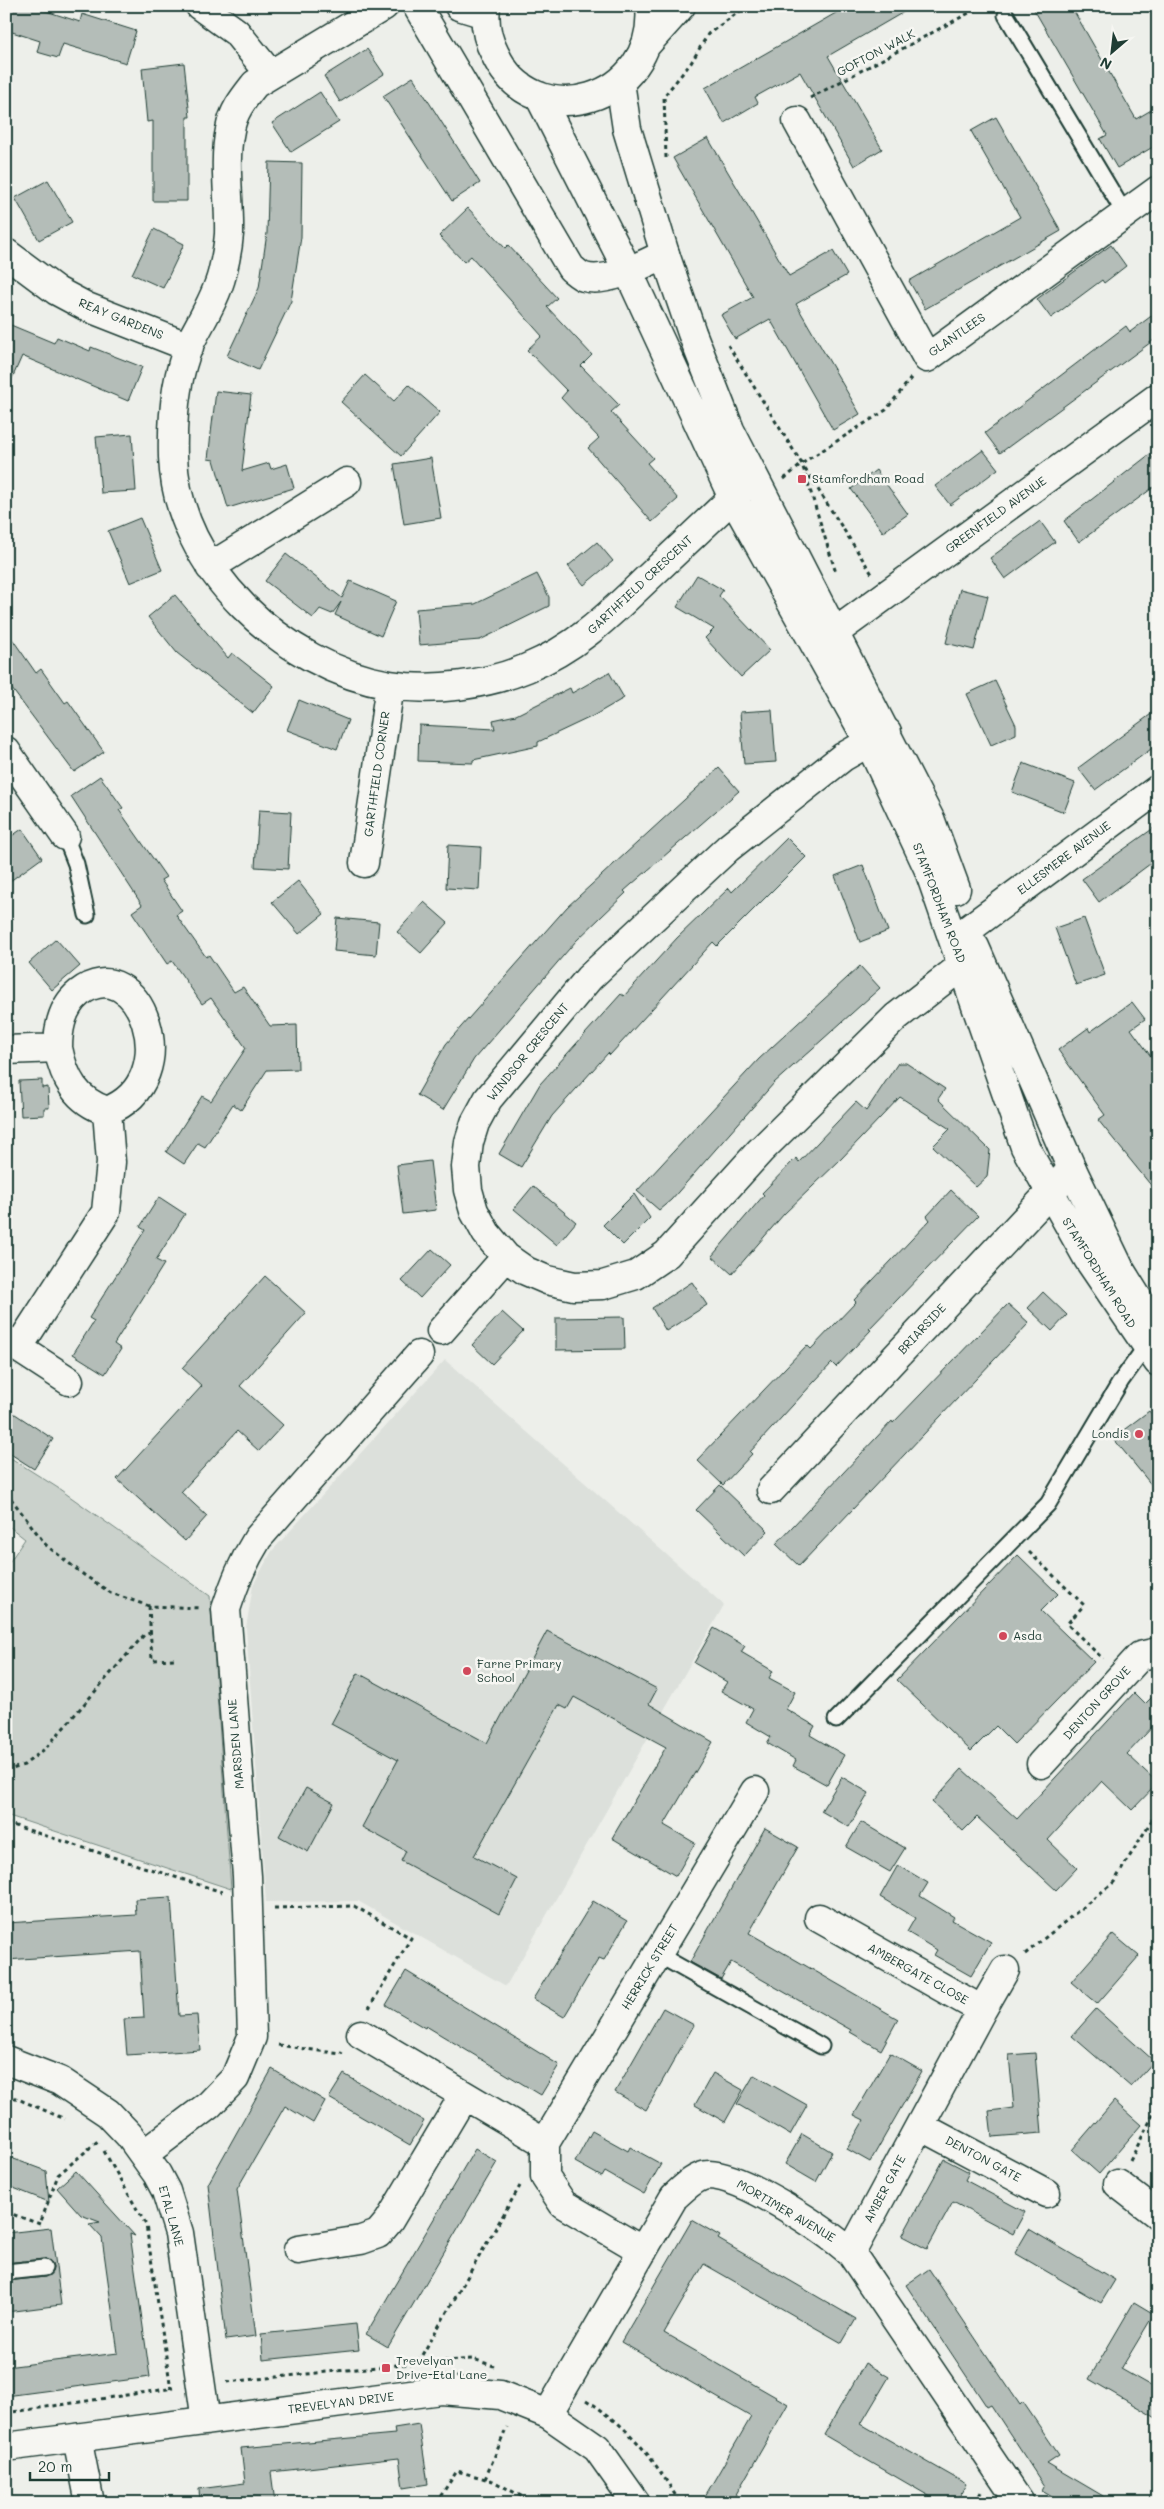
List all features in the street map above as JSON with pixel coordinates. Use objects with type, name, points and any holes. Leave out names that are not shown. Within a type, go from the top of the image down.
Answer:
[{"type":"street","points":[[200,6],[236,32],[270,74]]},
{"type":"street","name":"GARTHFIELD CRESCENT","points":[[384,6],[255,84],[241,102],[230,130],[229,236],[221,278],[189,347],[178,380],[173,458],[178,497],[210,567],[243,608],[316,661],[357,676],[390,685],[418,687],[454,686],[488,680],[528,667],[590,633],[733,498],[759,486]]},
{"type":"street","points":[[417,6],[571,268],[583,277],[598,279],[628,271],[665,254]]},
{"type":"street","points":[[459,6],[485,10],[488,40],[499,64],[517,83],[540,96],[560,100],[582,100],[602,94],[620,82],[636,65],[647,44],[681,6]]},
{"type":"street","points":[[647,44],[651,22],[650,6]]},
{"type":"street","name":"STAMFORDHAM ROAD","points":[[620,82],[627,128],[665,254],[692,332],[730,430],[834,633],[878,737],[928,868],[970,960],[1155,1342]]},
{"type":"street","name":"STAMFORDHAM ROAD","points":[[540,96],[628,271],[733,498],[931,821],[970,928],[970,960],[1025,1147],[1049,1193],[1088,1259],[1155,1342]]},
{"type":"street","name":"GLANTLEES","points":[[797,121],[926,358],[1158,190]]},
{"type":"street","name":"REAY GARDENS","points":[[6,253],[57,291],[87,307],[189,347]]},
{"type":"street","name":"GREENFIELD AVENUE","points":[[834,633],[1158,397]]},
{"type":"street","points":[[210,567],[347,482]]},
{"type":"street","name":"GARTHFIELD CORNER","points":[[364,863],[390,685]]},
{"type":"street","name":"WINDSOR CRESCENT","points":[[878,737],[842,757],[728,848],[589,978],[488,1099],[475,1123],[469,1142],[466,1167],[468,1190],[474,1211],[486,1233],[506,1257],[526,1271],[546,1280],[574,1286],[603,1285],[636,1275],[667,1254],[760,1151],[896,1017],[970,960]]},
{"type":"street","points":[[6,751],[15,782],[65,836]]},
{"type":"street","name":"ELLESMERE AVENUE","points":[[970,928],[1158,789]]},
{"type":"street","points":[[107,983],[119,988],[132,997],[141,1008],[148,1023],[149,1061],[134,1094],[120,1106],[107,1111],[92,1107],[79,1096],[62,1069],[58,1048],[58,1033],[65,1010],[77,994],[92,984],[107,983]]},
{"type":"street","points":[[6,1050],[58,1048]]},
{"type":"street","points":[[69,1382],[12,1344],[106,1212],[111,1162],[107,1111]]},
{"type":"street","name":"BRIARSIDE","points":[[771,1490],[1072,1168]]},
{"type":"street","points":[[441,1330],[506,1257]]},
{"type":"street","name":"MARSDEN LANE","points":[[144,2154],[209,2105],[235,2078],[252,2037],[248,1906],[226,1609],[242,1563],[258,1538],[419,1355]]},
{"type":"street","name":"DENTON GROVE","points":[[1041,1764],[1140,1656],[1158,1652]]},
{"type":"street","name":"HERRICK STREET","points":[[545,2143],[754,1791]]},
{"type":"street","name":"AMBERGATE CLOSE","points":[[819,1918],[982,2010],[920,2126]]},
{"type":"street","points":[[982,2010],[1005,1970]]},
{"type":"street","points":[[357,2031],[545,2143],[545,2177],[563,2204],[643,2250]]},
{"type":"street","name":"ETAL LANE","points":[[6,2060],[60,2081],[108,2113],[108,2132],[144,2154],[166,2191],[179,2233],[206,2421]]},
{"type":"street","points":[[298,2250],[361,2240],[378,2234],[389,2221],[464,2095]]},
{"type":"street","name":"DENTON GATE","points":[[920,2126],[1046,2192]]},
{"type":"street","name":"AMBER GATE","points":[[851,2253],[920,2126]]},
{"type":"street","name":"MORTIMER AVENUE","points":[[548,2414],[674,2197],[689,2184],[707,2175],[738,2181],[830,2234],[851,2253],[1020,2503]]},
{"type":"street","points":[[1118,2184],[1158,2215]]},
{"type":"street","name":"TREVELYAN DRIVE","points":[[6,2448],[441,2390],[500,2395],[548,2414],[597,2448],[636,2503]]},
{"type":"street","points":[[77,2438],[90,2503]]},
{"type":"lane","points":[[1006,15],[1125,214]]},
{"type":"lane","points":[[65,836],[76,864],[87,915]]},
{"type":"lane","points":[[836,1720],[1048,1504],[1121,1381],[1155,1342]]},
{"type":"lane","points":[[657,1954],[821,2046]]},
{"type":"lane","points":[[6,2272],[44,2268]]},
{"type":"path","points":[[666,166],[664,96],[691,63],[708,34],[747,6]]},
{"type":"path","name":"GOFTON WALK","points":[[797,121],[791,108],[982,6]]},
{"type":"path","points":[[725,341],[886,595]]},
{"type":"path","points":[[759,486],[802,464],[886,410],[926,358]]},
{"type":"path","points":[[802,464],[836,574]]},
{"type":"path","points":[[6,1492],[46,1544],[76,1569],[111,1593],[149,1606],[226,1609]]},
{"type":"path","points":[[1028,1552],[1084,1605],[1067,1624],[1121,1676]]},
{"type":"path","points":[[149,1606],[152,1660],[176,1659]]},
{"type":"path","points":[[6,1772],[24,1765],[46,1748],[144,1635],[150,1633]]},
{"type":"path","points":[[1005,1970],[1114,1882],[1158,1810]]},
{"type":"path","points":[[6,1823],[235,1896],[248,1906],[263,1908],[354,1906],[411,1938],[357,2031],[341,2054],[271,2044],[252,2037]]},
{"type":"path","points":[[6,2094],[67,2120]]},
{"type":"path","points":[[1118,2184],[1158,2105]]},
{"type":"path","points":[[91,2134],[108,2132]]},
{"type":"path","points":[[6,2212],[40,2224],[58,2175],[108,2132]]},
{"type":"path","points":[[108,2132],[146,2225],[171,2389]]},
{"type":"path","points":[[417,2363],[520,2185]]},
{"type":"path","points":[[485,2479],[517,2402]]},
{"type":"path","points":[[436,2503],[457,2471],[485,2479],[534,2503]]},
{"type":"shaded area","name":"Farne Primary School","points":[[445,1360],[724,1605],[506,1986],[358,1901],[266,1902],[246,1628],[253,1585],[272,1551]]},
{"type":"shaded area","points":[[6,1455],[58,1488],[210,1596],[231,1889],[6,1815],[6,1567],[25,1539],[6,1524]]},
{"type":"building","points":[[6,6],[30,6],[80,22],[82,14],[136,31],[126,63],[63,44],[58,58],[37,52],[40,41],[6,30]]},
{"type":"building","points":[[848,6],[914,6],[828,56],[882,149],[854,166],[800,72],[755,97],[758,103],[724,123],[705,88]]},
{"type":"building","points":[[1032,6],[1071,6],[1136,119],[1158,106],[1158,144],[1117,168],[1100,139],[1107,135]]},
{"type":"building","points":[[367,49],[384,74],[340,102],[324,76]]},
{"type":"building","points":[[184,63],[190,117],[187,117],[187,201],[153,201],[153,121],[147,122],[142,68]]},
{"type":"building","points":[[413,77],[480,183],[452,201],[383,96]]},
{"type":"building","points":[[320,92],[339,122],[291,152],[272,123]]},
{"type":"building","points":[[996,117],[1061,231],[925,309],[909,281],[1020,217],[971,131]]},
{"type":"building","points":[[708,138],[789,276],[833,251],[847,275],[796,304],[860,414],[833,430],[770,319],[735,339],[721,315],[753,297],[673,158]]},
{"type":"building","points":[[269,162],[302,163],[301,237],[291,301],[258,370],[227,356],[259,288],[267,233]]},
{"type":"building","points":[[48,180],[72,222],[39,240],[15,198]]},
{"type":"building","points":[[468,208],[505,248],[508,245],[557,298],[547,307],[592,355],[581,366],[619,405],[611,412],[653,458],[647,463],[678,499],[652,522],[588,448],[599,438],[561,398],[567,391],[527,350],[542,336],[471,256],[464,262],[439,236]]},
{"type":"building","points":[[154,229],[184,244],[163,288],[132,274]]},
{"type":"building","points":[[1111,245],[1126,266],[1104,283],[1102,280],[1051,318],[1037,299]]},
{"type":"building","points":[[1158,311],[1158,337],[1000,453],[985,433],[1126,326],[1130,332]]},
{"type":"building","points":[[6,323],[54,343],[57,337],[90,351],[91,347],[142,367],[128,401],[22,356],[6,392]]},
{"type":"building","points":[[365,375],[394,401],[409,385],[440,412],[401,456],[341,402]]},
{"type":"building","points":[[216,391],[251,395],[242,471],[269,463],[271,469],[287,464],[294,488],[228,508],[214,460],[208,459]]},
{"type":"building","points":[[132,434],[136,491],[101,493],[96,437]]},
{"type":"building","points":[[983,450],[998,469],[950,505],[935,486]]},
{"type":"building","points":[[1150,454],[1158,465],[1158,484],[1079,542],[1064,521]]},
{"type":"building","points":[[431,458],[441,518],[404,524],[394,464]]},
{"type":"building","points":[[876,470],[908,514],[883,532],[851,489]]},
{"type":"building","points":[[140,518],[162,570],[130,583],[108,531]]},
{"type":"building","points":[[1040,521],[1055,542],[1005,579],[990,558]]},
{"type":"building","points":[[597,542],[613,561],[584,585],[568,566]]},
{"type":"building","points":[[286,554],[342,598],[350,581],[396,601],[381,636],[335,615],[341,602],[332,614],[320,609],[313,618],[265,581]]},
{"type":"building","points":[[537,574],[549,597],[549,606],[480,640],[419,645],[416,609],[475,604]]},
{"type":"building","points":[[697,575],[723,590],[719,596],[770,650],[741,677],[705,638],[714,629],[677,607]]},
{"type":"building","points":[[960,589],[988,596],[974,650],[946,643]]},
{"type":"building","points":[[175,595],[228,658],[232,653],[274,686],[253,713],[177,653],[148,617]]},
{"type":"building","points":[[6,630],[36,673],[41,669],[65,703],[68,701],[104,752],[74,772],[6,681]]},
{"type":"building","points":[[609,672],[624,698],[593,716],[538,742],[538,746],[473,760],[473,763],[418,761],[419,725],[495,729],[493,720],[516,715],[570,688],[572,693]]},
{"type":"building","points":[[995,681],[1016,725],[1016,734],[991,745],[967,694]]},
{"type":"building","points":[[299,700],[348,720],[337,749],[287,730]]},
{"type":"building","points":[[1158,709],[1158,744],[1095,790],[1078,768]]},
{"type":"building","points":[[772,710],[776,762],[744,764],[740,712]]},
{"type":"building","points":[[1023,763],[1075,783],[1064,812],[1012,792]]},
{"type":"building","points":[[719,768],[739,791],[624,891],[626,893],[576,941],[474,1059],[443,1110],[417,1095],[446,1044],[567,907]]},
{"type":"building","points":[[100,776],[123,808],[119,810],[166,877],[161,880],[182,911],[176,915],[206,957],[209,955],[234,992],[243,987],[270,1026],[297,1025],[298,1069],[267,1070],[241,1110],[233,1104],[205,1147],[198,1143],[184,1164],[166,1152],[202,1096],[211,1101],[246,1048],[211,998],[202,1004],[172,961],[167,964],[132,912],[142,905],[71,796]]},
{"type":"building","points":[[259,810],[291,812],[288,869],[255,867]]},
{"type":"building","points":[[1158,825],[1158,858],[1099,902],[1082,879]]},
{"type":"building","points":[[22,829],[42,858],[6,884],[6,840]]},
{"type":"building","points":[[787,838],[806,857],[717,946],[713,942],[610,1055],[608,1053],[552,1116],[521,1167],[499,1154],[540,1084],[621,994],[624,996],[677,938],[729,888],[732,892]]},
{"type":"building","points":[[448,845],[481,847],[479,890],[446,888]]},
{"type":"building","points":[[863,865],[888,931],[860,942],[835,876]]},
{"type":"building","points":[[298,881],[324,914],[299,934],[272,902]]},
{"type":"building","points":[[424,902],[448,923],[421,953],[397,932]]},
{"type":"building","points":[[337,918],[379,922],[376,955],[334,951]]},
{"type":"building","points":[[1084,918],[1105,975],[1076,985],[1055,928]]},
{"type":"building","points":[[56,939],[80,966],[52,990],[29,963]]},
{"type":"building","points":[[860,966],[880,988],[774,1083],[671,1200],[659,1210],[637,1191],[759,1059]]},
{"type":"building","points":[[1132,1002],[1145,1019],[1131,1029],[1158,1066],[1158,1194],[1098,1120],[1105,1115],[1058,1050],[1088,1028],[1090,1032]]},
{"type":"building","points":[[898,1063],[906,1063],[945,1089],[938,1099],[990,1150],[987,1177],[976,1187],[933,1146],[950,1129],[900,1097],[841,1159],[784,1214],[732,1274],[712,1256],[764,1195],[762,1193],[796,1158],[799,1162],[856,1102],[866,1111]]},
{"type":"building","points":[[42,1080],[42,1088],[48,1087],[49,1108],[44,1108],[44,1115],[21,1116],[19,1081]]},
{"type":"building","points":[[430,1161],[436,1210],[403,1214],[397,1165]]},
{"type":"building","points":[[533,1186],[576,1222],[557,1245],[514,1209]]},
{"type":"building","points":[[951,1190],[978,1216],[869,1329],[871,1330],[836,1367],[832,1363],[750,1452],[752,1454],[723,1485],[697,1460],[807,1345],[811,1349],[856,1302],[854,1300],[930,1220],[927,1216]]},
{"type":"building","points":[[634,1194],[650,1218],[623,1245],[603,1225]]},
{"type":"building","points":[[159,1197],[185,1214],[156,1260],[164,1264],[114,1344],[121,1349],[105,1374],[73,1354],[94,1321],[89,1318],[145,1230],[140,1227]]},
{"type":"building","points":[[432,1249],[450,1265],[420,1298],[402,1281]]},
{"type":"building","points":[[265,1276],[306,1313],[240,1386],[283,1425],[259,1451],[237,1431],[181,1492],[207,1516],[185,1541],[117,1479],[202,1386],[182,1368]]},
{"type":"building","points":[[692,1282],[707,1305],[666,1331],[652,1308]]},
{"type":"building","points":[[1043,1292],[1067,1315],[1052,1331],[1028,1308]]},
{"type":"building","points":[[1008,1304],[1029,1323],[799,1566],[776,1544],[892,1421],[893,1423]]},
{"type":"building","points":[[502,1312],[523,1331],[492,1364],[472,1345]]},
{"type":"building","points":[[624,1317],[625,1349],[556,1350],[556,1318]]},
{"type":"building","points":[[6,1408],[53,1439],[34,1469],[6,1451]]},
{"type":"building","points":[[1149,1411],[1158,1422],[1158,1493],[1113,1438]]},
{"type":"building","points":[[720,1485],[768,1531],[744,1556],[696,1510]]},
{"type":"building","name":"Asda","points":[[1018,1555],[1058,1594],[1041,1611],[1094,1662],[1014,1744],[996,1726],[971,1751],[897,1680]]},
{"type":"building","points":[[714,1628],[745,1646],[741,1652],[773,1671],[769,1678],[795,1692],[786,1709],[815,1726],[810,1735],[844,1755],[827,1785],[793,1766],[796,1760],[767,1743],[771,1737],[746,1722],[753,1709],[721,1691],[727,1682],[694,1663]]},
{"type":"building","points":[[547,1631],[657,1689],[649,1704],[713,1742],[664,1825],[695,1843],[676,1876],[612,1838],[666,1747],[574,1697],[567,1709],[559,1705],[474,1856],[517,1879],[499,1914],[401,1861],[406,1851],[362,1827],[398,1760],[331,1724],[358,1673],[487,1743]]},
{"type":"building","points":[[1158,1691],[1158,1721],[1127,1754],[1158,1783],[1132,1810],[1102,1781],[1048,1840],[1077,1868],[1056,1890],[977,1817],[963,1831],[932,1802],[962,1769],[1017,1819],[1134,1693],[1145,1704]]},
{"type":"building","points":[[842,1777],[869,1793],[849,1827],[821,1811]]},
{"type":"building","points":[[306,1788],[334,1803],[308,1852],[279,1836]]},
{"type":"building","points":[[861,1822],[905,1848],[890,1872],[846,1847]]},
{"type":"building","points":[[765,1828],[798,1847],[749,1933],[898,2019],[881,2050],[850,2032],[851,2030],[731,1962],[721,1979],[690,1962]]},
{"type":"building","points":[[898,1865],[928,1883],[920,1896],[954,1917],[952,1920],[991,1942],[971,1976],[934,1955],[937,1950],[907,1932],[915,1918],[880,1897]]},
{"type":"building","points":[[171,1897],[179,2016],[197,2015],[200,2050],[127,2055],[124,2019],[144,2018],[140,1951],[6,1960],[6,1923],[136,1915],[135,1899]]},
{"type":"building","points":[[593,1901],[627,1921],[604,1960],[599,1958],[564,2017],[533,1999]]},
{"type":"building","points":[[1113,1934],[1139,1956],[1097,2004],[1071,1982]]},
{"type":"building","points":[[406,1971],[559,2065],[541,2095],[426,2026],[425,2028],[386,2005]]},
{"type":"building","points":[[663,2008],[694,2025],[646,2110],[615,2092]]},
{"type":"building","points":[[1096,2009],[1154,2061],[1131,2087],[1072,2036]]},
{"type":"building","points":[[890,2053],[922,2071],[870,2162],[847,2149],[864,2120],[854,2115]]},
{"type":"building","points":[[1035,2053],[1042,2133],[992,2137],[989,2111],[1014,2108],[1009,2055]]},
{"type":"building","points":[[272,2069],[325,2101],[313,2123],[285,2106],[237,2189],[256,2336],[226,2340],[208,2184]]},
{"type":"building","points":[[713,2073],[743,2090],[725,2122],[695,2105]]},
{"type":"building","points":[[344,2074],[424,2121],[410,2145],[329,2098]]},
{"type":"building","points":[[754,2075],[807,2105],[790,2135],[737,2104]]},
{"type":"building","points":[[1114,2101],[1141,2125],[1099,2174],[1072,2150]]},
{"type":"building","points":[[592,2131],[628,2151],[630,2147],[661,2164],[644,2194],[605,2172],[602,2177],[575,2162]]},
{"type":"building","points":[[802,2134],[832,2152],[816,2182],[785,2164]]},
{"type":"building","points":[[475,2149],[497,2162],[388,2347],[366,2334]]},
{"type":"building","points":[[6,2156],[46,2171],[49,2202],[6,2185]]},
{"type":"building","points":[[944,2159],[969,2172],[965,2180],[1025,2212],[1013,2234],[953,2202],[927,2249],[902,2236]]},
{"type":"building","points":[[76,2171],[135,2236],[130,2234],[150,2377],[6,2396],[6,2367],[118,2353],[102,2238],[89,2224],[100,2222],[81,2215],[57,2188]]},
{"type":"building","points":[[692,2220],[720,2236],[718,2239],[856,2319],[842,2343],[704,2264],[664,2333],[788,2404],[731,2503],[701,2503],[751,2417],[621,2342]]},
{"type":"building","points":[[51,2228],[61,2305],[6,2312],[6,2281],[45,2277],[52,2272],[53,2268],[51,2262],[44,2259],[6,2263],[6,2233]]},
{"type":"building","points":[[1029,2229],[1115,2280],[1101,2303],[1015,2253]]},
{"type":"building","points":[[929,2269],[1020,2405],[1023,2402],[1059,2455],[1047,2463],[1115,2503],[1064,2503],[1042,2490],[1044,2486],[991,2405],[987,2407],[906,2285]]},
{"type":"building","points":[[1134,2302],[1154,2314],[1121,2369],[1158,2390],[1158,2419],[1089,2379]]},
{"type":"building","points":[[356,2324],[359,2350],[263,2360],[261,2334]]},
{"type":"building","points":[[865,2363],[889,2377],[861,2424],[966,2484],[956,2503],[941,2503],[824,2435]]},
{"type":"building","points":[[419,2424],[428,2484],[403,2488],[399,2458],[271,2472],[275,2503],[200,2503],[199,2489],[245,2483],[241,2448],[395,2434],[394,2428]]},
{"type":"place","name":"Stamfordham Road","points":[[802,479]]},
{"type":"place","name":"Londis","points":[[1139,1434]]},
{"type":"place","name":"Asda","points":[[1003,1636]]},
{"type":"place","name":"Farne Primary School","points":[[467,1671]]},
{"type":"place","name":"Trevelyan Drive-Etal Lane","points":[[386,2368]]}]
